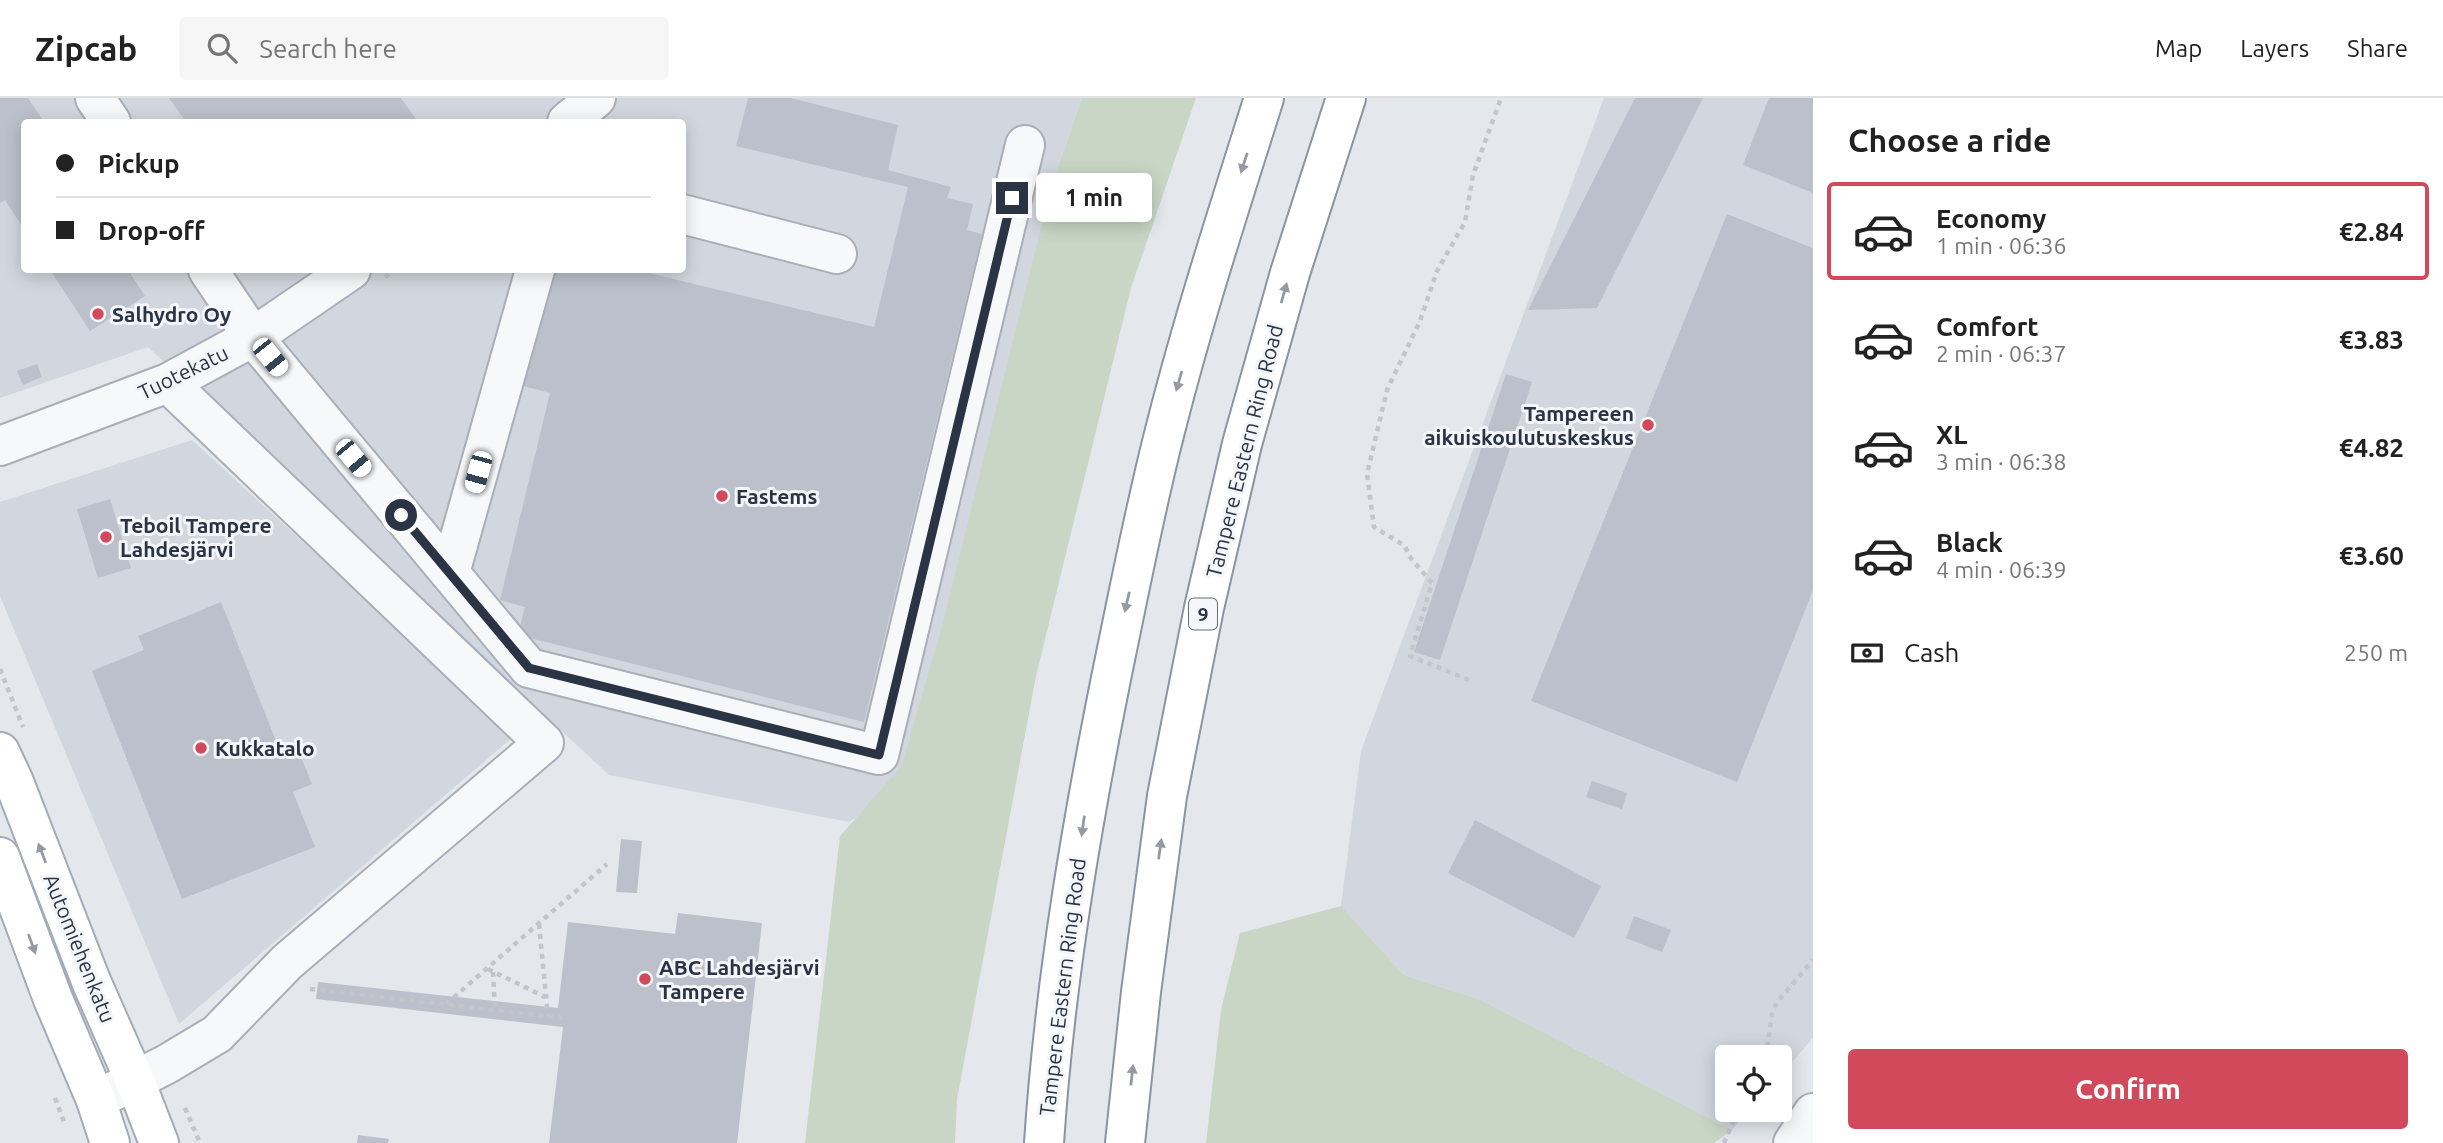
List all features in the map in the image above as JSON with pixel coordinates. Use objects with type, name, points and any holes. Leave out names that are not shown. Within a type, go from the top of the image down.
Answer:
[{"type":"main road","name":"Tampere Eastern Ring Road","points":[[1044,1143],[1060,978],[1088,792],[1124,615],[1166,424],[1218,242],[1264,98]]},
{"type":"main road","name":"Tampere Eastern Ring Road","points":[[1125,1143],[1141,992],[1167,796],[1204,608],[1242,444],[1290,273],[1346,98]]},
{"type":"main road","name":"Automiehenkatu","points":[[0,752],[159,1143]]},
{"type":"main road","name":"Automiehenkatu","points":[[0,857],[53,999],[96,1100],[110,1143]]},
{"type":"street","points":[[95,98],[109,119]]},
{"type":"street","points":[[571,119],[596,98]]},
{"type":"street","points":[[210,273],[253,337],[529,668],[879,755],[1025,145]]},
{"type":"street","points":[[686,215],[837,254]]},
{"type":"street","name":"Tuotekatu","points":[[0,446],[168,383],[253,337],[347,273]]},
{"type":"street","points":[[450,573],[534,273]]},
{"type":"street","points":[[96,1100],[167,1065],[217,1034],[275,974],[544,743],[168,383]]},
{"type":"street","points":[[1793,1143],[1813,1113]]},
{"type":"path","points":[[1469,680],[1410,656],[1432,583],[1409,556],[1405,546],[1374,527],[1367,474],[1391,379],[1420,321],[1437,271],[1465,222],[1473,174],[1501,98]]},
{"type":"path","points":[[446,1004],[607,864]]},
{"type":"path","points":[[538,924],[548,1016]]},
{"type":"path","points":[[1768,1045],[1772,1014],[1777,1003],[1813,960]]},
{"type":"path","points":[[488,969],[546,998]]},
{"type":"path","points":[[494,972],[495,1010]]},
{"type":"path","points":[[275,974],[289,987],[564,1018]]},
{"type":"path","points":[[1724,1143],[1733,1122]]},
{"type":"shaded area","points":[[0,98],[1082,98],[1051,187],[906,787],[849,822],[609,775],[148,347],[0,398]]},
{"type":"shaded area","name":"Tampereen aikuiskoulutuskeskus","points":[[1604,98],[1813,98],[1813,1038],[1792,1062],[1792,1045],[1715,1045],[1715,1121],[1481,1000],[1404,975],[1341,906],[1361,751]]},
{"type":"shaded area","points":[[192,440],[514,736],[179,1024],[0,596],[0,502]]},
{"type":"shaded area","name":"Tampereen aikuiskoulutuskeskus","points":[[1717,1122],[1739,1122],[1732,1130]]},
{"type":"green space","points":[[1082,98],[1196,98],[1131,288],[1036,676],[957,1099],[955,1143],[805,1143],[840,836],[901,767],[943,623],[1051,187]]},
{"type":"green space","points":[[1341,906],[1404,975],[1481,1000],[1732,1130],[1714,1143],[1206,1143],[1221,1010],[1240,933]]},
{"type":"building","points":[[0,98],[28,98],[42,119],[21,119],[21,224],[5,200],[0,203]]},
{"type":"building","points":[[169,98],[401,98],[416,119],[184,119]]},
{"type":"building","name":"Fastems","points":[[748,98],[791,98],[898,125],[888,170],[951,187],[947,198],[973,204],[967,230],[982,234],[864,722],[518,635],[525,607],[500,600],[550,393],[524,386],[551,273],[649,273],[874,327],[908,187],[736,146]]},
{"type":"building","points":[[1635,98],[1703,98],[1597,308],[1528,310]]},
{"type":"building","points":[[1769,98],[1813,98],[1813,193],[1743,165]]},
{"type":"building","points":[[1727,214],[1813,248],[1813,590],[1737,782],[1531,701]]},
{"type":"building","name":"Salhydro Oy","points":[[52,273],[130,273],[145,296],[90,331]]},
{"type":"building","points":[[37,364],[42,377],[23,385],[17,371]]},
{"type":"building","points":[[1506,374],[1532,382],[1440,660],[1414,652]]},
{"type":"building","points":[[110,499],[131,568],[98,578],[77,509]]},
{"type":"building","name":"Kukkatalo","points":[[221,602],[280,751],[296,745],[312,784],[293,792],[315,847],[182,899],[92,671],[144,650],[138,636]]},
{"type":"building","points":[[1592,781],[1627,793],[1622,809],[1586,797]]},
{"type":"building","points":[[1475,820],[1601,886],[1574,938],[1448,873]]},
{"type":"building","points":[[621,839],[642,841],[637,893],[616,892]]},
{"type":"building","points":[[678,913],[762,923],[737,1143],[549,1143],[563,1027],[316,999],[318,982],[558,1008],[568,922],[675,934]]},
{"type":"building","points":[[1634,916],[1671,930],[1662,952],[1626,938]]},
{"type":"building","points":[[358,1135],[389,1139],[388,1143],[357,1143]]},
{"type":"place","name":"Salhydro Oy","points":[[98,314]]},
{"type":"place","name":"Tampereen aikuiskoulutuskeskus","points":[[1648,425]]},
{"type":"place","name":"Fastems","points":[[722,496]]},
{"type":"place","name":"Teboil Tampere Lahdesjärvi","points":[[106,537]]},
{"type":"place","name":"Kukkatalo","points":[[201,748]]},
{"type":"place","name":"ABC Lahdesjärvi Tampere","points":[[645,979]]},
{"type":"route","points":[[401,515],[529,668],[879,755],[1012,198]]}]
